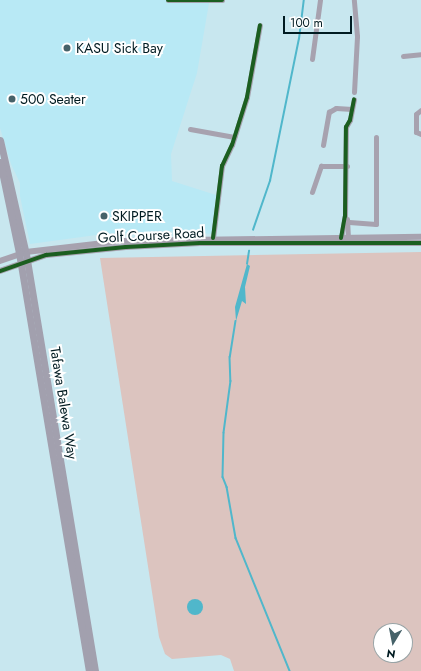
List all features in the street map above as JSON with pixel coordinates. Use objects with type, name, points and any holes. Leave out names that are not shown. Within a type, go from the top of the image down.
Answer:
[{"type":"main road","name":"Tafawa Balewa Way","points":[[0,140],[22,253],[20,262],[89,671]]},
{"type":"main road","name":"Tafawa Balewa Way","points":[[0,162],[22,253],[27,260],[95,671]]},
{"type":"street","points":[[168,0],[222,0]]},
{"type":"street","points":[[312,59],[320,0]]},
{"type":"street","points":[[354,0],[357,36],[354,92]]},
{"type":"street","points":[[213,238],[222,166],[234,137],[247,97],[260,25]]},
{"type":"street","points":[[403,56],[421,54]]},
{"type":"street","points":[[341,238],[345,216],[347,166],[346,127],[354,99]]},
{"type":"street","points":[[323,145],[329,112],[332,109],[352,109]]},
{"type":"street","points":[[421,110],[416,114],[416,132],[421,134]]},
{"type":"street","points":[[190,129],[234,137]]},
{"type":"street","points":[[349,222],[376,224],[376,137]]},
{"type":"street","points":[[312,192],[321,166],[347,166]]},
{"type":"street","points":[[345,216],[349,222],[348,238]]},
{"type":"street","name":"Golf Course Road","points":[[0,271],[27,260],[78,250],[169,241],[213,238],[421,237]]},
{"type":"street","name":"Golf Course Road","points":[[0,261],[22,253],[107,242],[421,243]]},
{"type":"shaded area","points":[[0,0],[222,0],[222,3],[209,3],[197,73],[171,154],[172,181],[216,195],[212,234],[180,231],[111,233],[30,244],[20,196],[20,183],[11,164],[0,128]]},
{"type":"shaded area","points":[[421,252],[421,671],[234,671],[230,659],[221,655],[172,659],[165,654],[159,637],[100,258]]},
{"type":"water","points":[[247,264],[250,266],[245,287],[246,304],[242,301],[236,321],[235,307]]},
{"type":"water","points":[[195,599],[202,604],[203,607],[198,614],[195,615],[188,610],[187,607],[192,600]]},
{"type":"waterway","points":[[253,230],[270,181],[299,39],[304,0]]},
{"type":"waterway","points":[[247,264],[249,251]]},
{"type":"waterway","points":[[236,321],[230,357],[231,381],[224,433],[223,477],[227,487],[236,538],[290,671]]},
{"type":"cycle path","points":[[168,0],[222,0]]},
{"type":"cycle path","points":[[213,238],[222,166],[232,145],[247,97],[260,25]]},
{"type":"cycle path","points":[[341,238],[345,216],[346,127],[350,120],[354,99]]},
{"type":"cycle path","points":[[0,271],[46,255],[126,247],[200,243],[421,243]]},
{"type":"place","name":"KASU Sick Bay","points":[[67,48]]},
{"type":"place","name":"500 Seater","points":[[12,99]]},
{"type":"place","name":"SKIPPER","points":[[104,216]]}]
